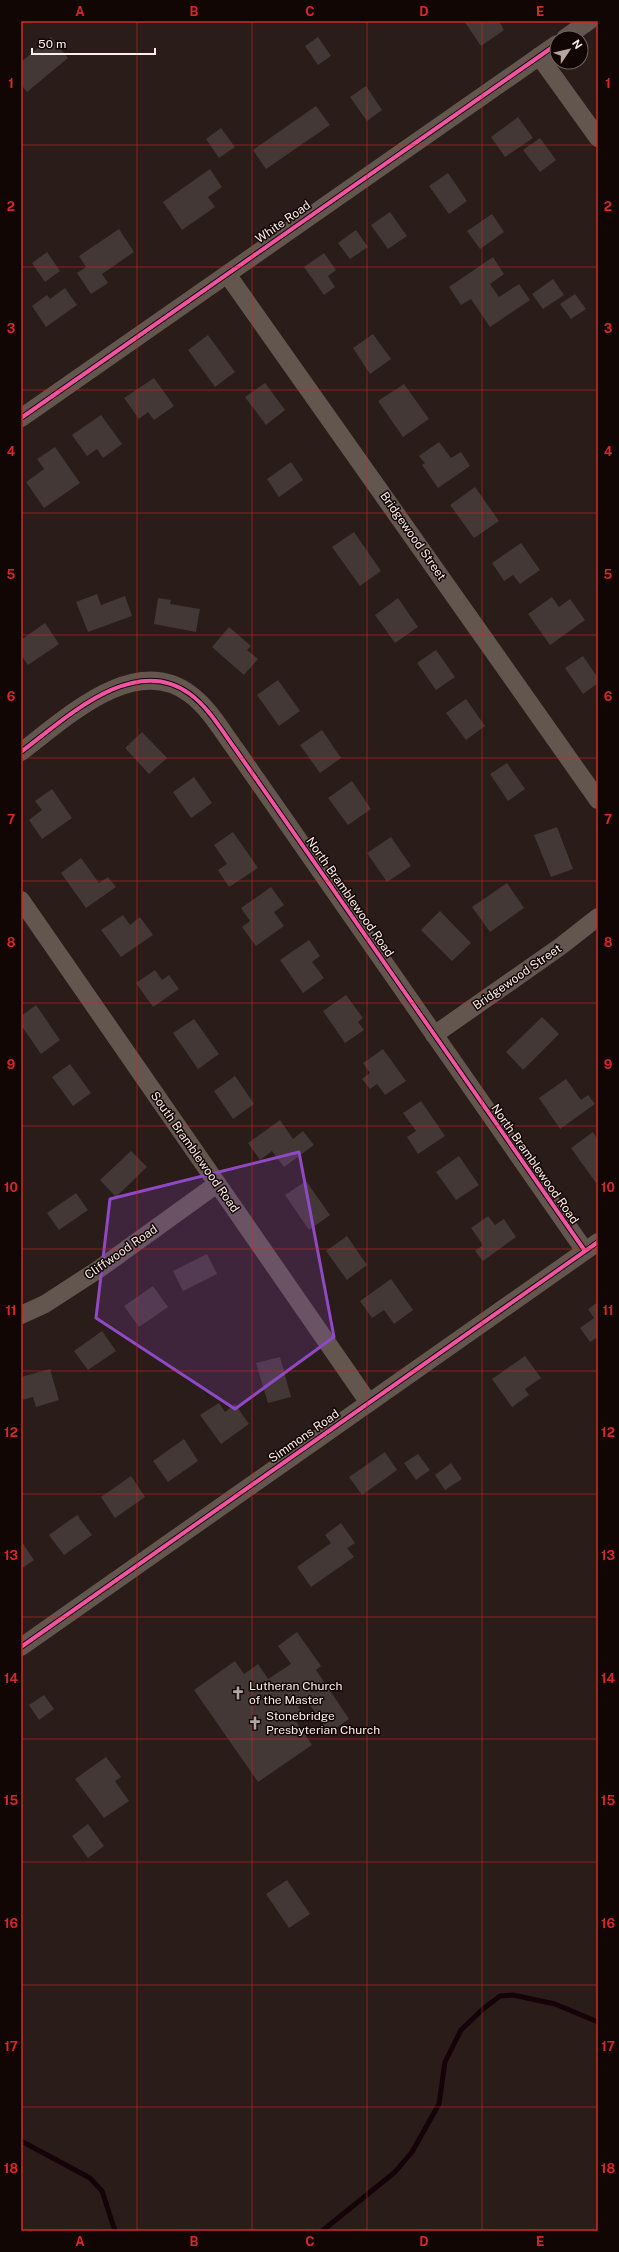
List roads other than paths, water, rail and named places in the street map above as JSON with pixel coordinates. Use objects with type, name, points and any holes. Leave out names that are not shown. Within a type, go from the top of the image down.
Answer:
[{"type":"street","points":[[576,30],[589,21]]},
{"type":"street","name":"White Road","points":[[21,418],[549,49]]},
{"type":"street","points":[[539,56],[598,138]]},
{"type":"street","name":"Bridgewood Street","points":[[227,274],[598,800]]},
{"type":"street","name":"North Bramblewood Road","points":[[21,752],[100,695],[129,682],[140,680],[164,682],[181,688],[191,695],[208,712],[236,750],[434,1035],[591,1247]]},
{"type":"street","name":"South Bramblewood Road","points":[[21,900],[369,1403]]},
{"type":"street","name":"Bridgewood Street","points":[[434,1035],[561,946],[598,917]]},
{"type":"street","name":"Cliffwood Road","points":[[21,1315],[46,1304],[99,1269],[217,1184]]},
{"type":"street","name":"Simmons Road","points":[[21,1646],[591,1247]]},
{"type":"waterway","points":[[322,2231],[395,2172],[412,2152],[439,2104],[445,2062],[461,2030],[483,2009],[500,1996],[513,1995],[555,2004],[598,2022]]},
{"type":"waterway","points":[[21,2141],[90,2178],[102,2191],[115,2231]]},
{"type":"place","name":"Lutheran Church of the Master","points":[[238,1693]]},
{"type":"place","name":"Stonebridge Presbyterian Church","points":[[255,1723]]}]
